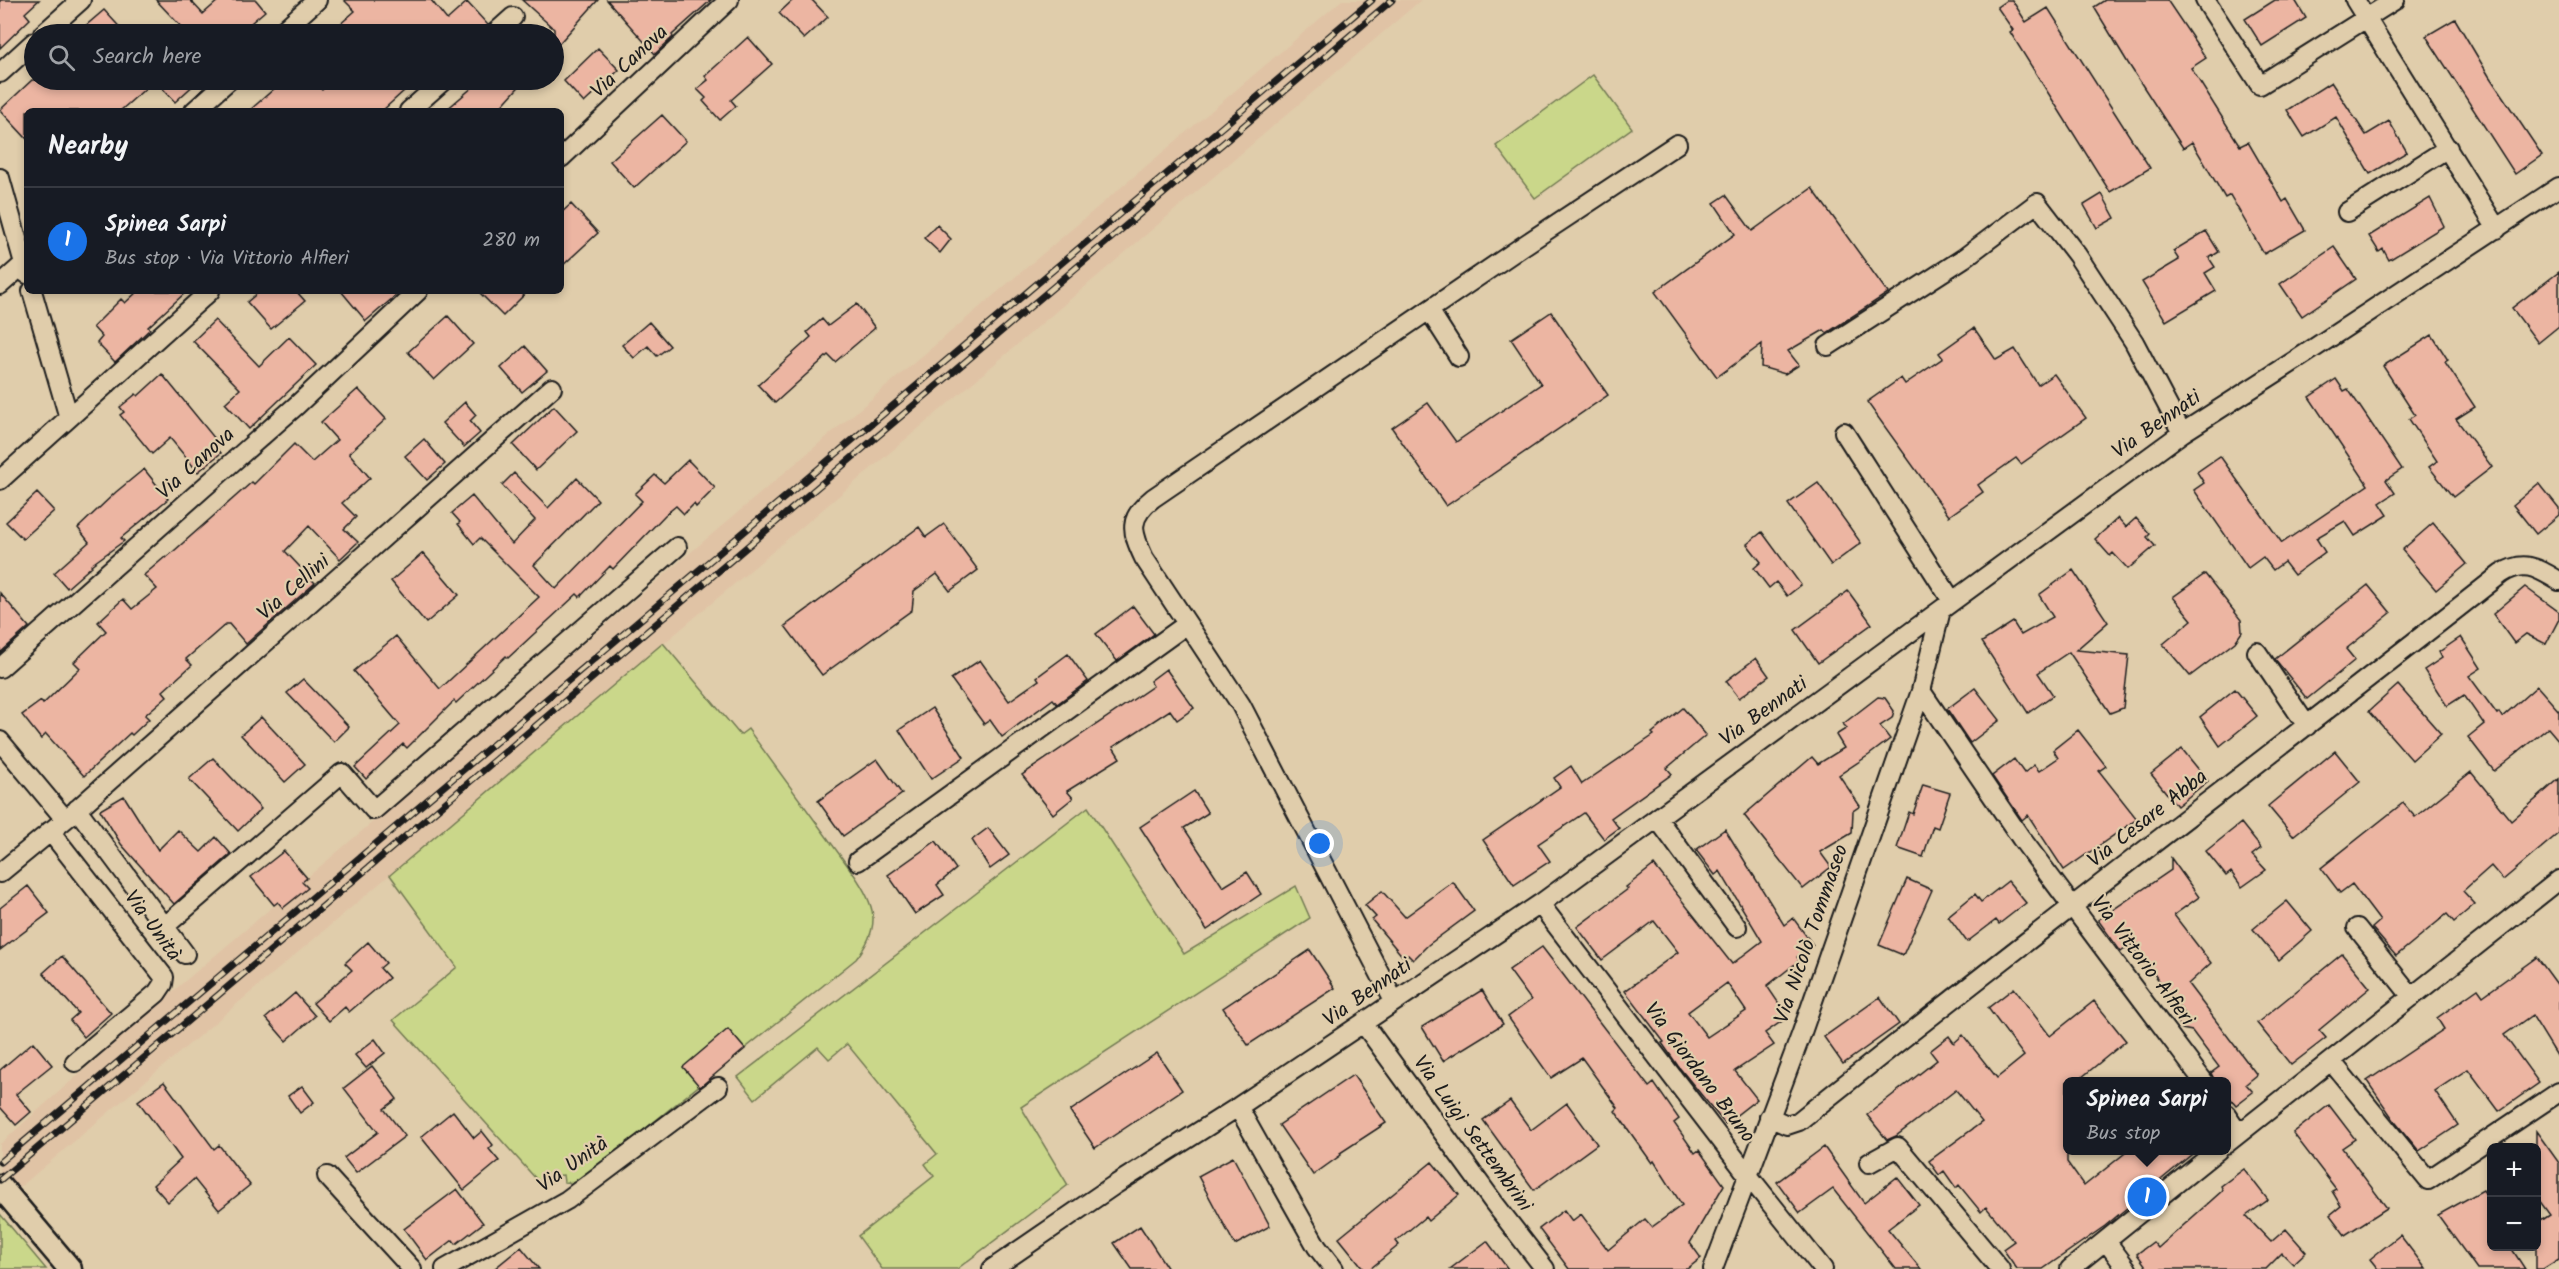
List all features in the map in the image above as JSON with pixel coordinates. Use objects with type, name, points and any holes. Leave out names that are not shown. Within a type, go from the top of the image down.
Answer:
[{"type":"street","points":[[53,24],[81,0]]},
{"type":"street","points":[[290,24],[317,0]]},
{"type":"street","name":"Via Canova","points":[[564,155],[729,0]]},
{"type":"street","points":[[2205,0],[2260,85],[2395,0]]},
{"type":"street","points":[[2355,0],[2497,229]]},
{"type":"street","points":[[505,24],[513,17]]},
{"type":"street","points":[[0,73],[24,51]]},
{"type":"street","points":[[197,108],[218,90]]},
{"type":"street","points":[[412,108],[433,90]]},
{"type":"street","points":[[1394,1001],[1241,705],[1144,558],[1135,539],[1133,527],[1139,510],[1429,310],[1677,144]]},
{"type":"street","points":[[2347,212],[2448,148]]},
{"type":"street","points":[[0,178],[24,259]]},
{"type":"street","name":"Via Bennati","points":[[996,1268],[1113,1186],[1364,1024],[1394,1001],[1540,904],[2182,433],[2559,187]]},
{"type":"street","points":[[1828,346],[1964,258],[2037,203],[2077,255],[2134,342],[2182,433]]},
{"type":"street","points":[[0,285],[24,267]]},
{"type":"street","points":[[33,294],[69,418]]},
{"type":"street","points":[[0,480],[207,294]]},
{"type":"street","name":"Via Canova","points":[[0,668],[297,405],[415,294]]},
{"type":"street","points":[[1429,310],[1459,357]]},
{"type":"street","name":"Via Cellini","points":[[0,873],[71,814],[552,388]]},
{"type":"street","points":[[1844,432],[1946,605]]},
{"type":"street","points":[[164,927],[342,773],[374,810],[677,546]]},
{"type":"street","name":"Via Cesare Abba","points":[[1769,1116],[1788,1125],[1799,1121],[2073,905],[2512,567],[2526,566],[2540,570],[2559,581]]},
{"type":"street","name":"Via Nicolò Tommaseo","points":[[1713,1269],[1801,1035],[1921,691],[1946,605]]},
{"type":"street","points":[[858,861],[1187,624]]},
{"type":"street","points":[[2257,652],[2307,726]]},
{"type":"street","name":"Via Vittorio Alfieri","points":[[1921,691],[2021,838],[2200,1077]]},
{"type":"street","name":"Via Unità","points":[[0,741],[71,814],[185,954]]},
{"type":"street","points":[[1657,818],[1737,927]]},
{"type":"street","name":"Via Unità","points":[[50,831],[164,977],[163,984],[157,993],[75,1062]]},
{"type":"street","points":[[2233,1138],[2412,997],[2556,888]]},
{"type":"street","name":"Via Giordano Bruno","points":[[1540,904],[1747,1174],[1823,1269]]},
{"type":"street","points":[[2357,928],[2412,997]]},
{"type":"street","name":"Via Luigi Settembrini","points":[[1364,1024],[1494,1203],[1545,1269]]},
{"type":"street","points":[[2331,1061],[2428,1180],[2559,1092]]},
{"type":"street","name":"Via Unità","points":[[445,1269],[567,1200],[718,1087]]},
{"type":"street","points":[[1238,1107],[1317,1247],[1334,1269]]},
{"type":"street","points":[[1869,1163],[1898,1147],[2000,1269]]},
{"type":"street","points":[[2070,1269],[2212,1155]]},
{"type":"street","points":[[327,1176],[412,1269]]},
{"type":"street","points":[[0,1186],[70,1269]]},
{"type":"street","points":[[2106,1241],[2127,1269]]},
{"type":"shaded area","points":[[1342,0],[1421,0],[957,396],[0,1204],[0,1144],[158,1004]]},
{"type":"green space","points":[[1593,75],[1632,128],[1535,198],[1496,146]]},
{"type":"green space","points":[[663,643],[740,735],[748,729],[861,885],[871,906],[873,926],[870,936],[856,959],[578,1183],[564,1182],[563,1175],[553,1176],[553,1182],[538,1181],[393,1020],[457,967],[390,875]]},
{"type":"green space","points":[[1088,807],[1184,954],[1296,886],[1310,918],[1021,1107],[1068,1185],[957,1269],[882,1269],[858,1236],[934,1176],[925,1164],[937,1154],[847,1044],[829,1059],[818,1047],[755,1099],[738,1077]]},
{"type":"green space","points":[[0,1214],[46,1269],[0,1269]]},
{"type":"building","points":[[0,0],[39,0],[25,13],[30,19],[0,48]]},
{"type":"building","points":[[156,0],[190,0],[203,14],[219,0],[256,0],[265,11],[250,24],[179,24]]},
{"type":"building","points":[[344,0],[431,0],[447,20],[467,2],[487,24],[340,24],[355,11]]},
{"type":"building","points":[[522,0],[598,0],[564,38],[564,24],[548,24]]},
{"type":"building","points":[[607,0],[711,0],[672,35],[673,37],[655,54]]},
{"type":"building","points":[[793,0],[812,0],[828,17],[804,39],[779,13]]},
{"type":"building","points":[[2007,0],[2012,0],[2026,22],[2048,8],[2150,168],[2110,192],[2010,32],[2013,30],[1997,7]]},
{"type":"building","points":[[2105,0],[2167,0],[2206,58],[2191,68],[2240,146],[2248,142],[2283,202],[2287,199],[2305,230],[2264,254],[2230,195],[2225,198],[2192,142],[2183,148],[2128,63],[2094,7]]},
{"type":"building","points":[[2275,0],[2295,0],[2306,18],[2262,46],[2245,19]]},
{"type":"building","points":[[104,10],[117,24],[88,24]]},
{"type":"building","points":[[2455,19],[2489,76],[2542,155],[2515,174],[2426,36]]},
{"type":"building","points":[[748,37],[772,64],[731,100],[736,106],[720,120],[703,101],[706,98],[697,89],[708,80],[705,76]]},
{"type":"building","points":[[598,48],[619,70],[584,103],[564,81]]},
{"type":"building","points":[[2331,82],[2366,135],[2389,121],[2407,152],[2370,174],[2336,117],[2304,137],[2287,110]]},
{"type":"building","points":[[24,88],[24,90],[144,90],[123,108],[24,108],[24,136],[0,110]]},
{"type":"building","points":[[164,90],[188,90],[175,102]]},
{"type":"building","points":[[273,90],[405,90],[385,108],[252,108]]},
{"type":"building","points":[[469,90],[516,90],[500,108],[448,108]]},
{"type":"building","points":[[662,115],[686,141],[634,188],[610,161]]},
{"type":"building","points":[[1812,188],[1888,293],[1827,333],[1824,330],[1788,351],[1799,365],[1785,374],[1761,367],[1762,344],[1717,377],[1655,292],[1735,234],[1714,203],[1726,195],[1752,231]]},
{"type":"building","points":[[2102,194],[2115,218],[2097,228],[2084,205]]},
{"type":"building","points":[[2430,198],[2444,226],[2389,260],[2383,249],[2379,252],[2369,236]]},
{"type":"building","points":[[571,204],[598,233],[564,264],[564,210]]},
{"type":"building","points":[[937,225],[951,239],[940,253],[924,238]]},
{"type":"building","points":[[2206,231],[2219,252],[2209,258],[2215,267],[2205,273],[2216,291],[2166,321],[2142,282],[2179,260],[2173,251]]},
{"type":"building","points":[[2334,247],[2356,279],[2302,316],[2280,284]]},
{"type":"building","points":[[2559,272],[2559,326],[2538,343],[2512,308]]},
{"type":"building","points":[[135,294],[184,294],[115,362],[97,343],[102,337],[93,327],[121,299],[125,303]]},
{"type":"building","points":[[256,294],[299,294],[305,301],[271,329],[247,302]]},
{"type":"building","points":[[344,294],[398,294],[366,321]]},
{"type":"building","points":[[481,294],[525,294],[503,316]]},
{"type":"building","points":[[857,304],[875,328],[835,362],[828,355],[775,403],[758,385],[811,337],[807,332],[822,319],[828,326]]},
{"type":"building","points":[[1551,312],[1608,395],[1446,506],[1392,428],[1428,403],[1456,442],[1541,384],[1511,339]]},
{"type":"building","points":[[448,316],[473,344],[434,380],[408,352]]},
{"type":"building","points":[[215,320],[259,366],[289,337],[316,365],[249,429],[225,403],[240,389],[193,341]]},
{"type":"building","points":[[649,322],[670,346],[657,356],[648,346],[634,358],[622,345]]},
{"type":"building","points":[[1974,328],[1996,360],[2015,349],[2038,385],[2054,374],[2086,418],[2021,464],[2016,458],[1978,485],[1983,492],[1949,516],[1867,402],[1901,378],[1905,384],[1943,358],[1939,353]]},
{"type":"building","points":[[2432,335],[2448,360],[2445,362],[2475,407],[2456,419],[2492,467],[2453,497],[2429,467],[2437,461],[2409,419],[2415,415],[2383,366]]},
{"type":"building","points":[[525,346],[547,371],[522,392],[501,368]]},
{"type":"building","points":[[162,374],[216,440],[212,443],[221,453],[198,472],[170,438],[152,454],[120,415],[124,412],[120,407],[136,394],[138,396]]},
{"type":"building","points":[[2336,379],[2344,391],[2348,389],[2402,469],[2386,480],[2395,493],[2380,503],[2388,515],[2355,536],[2345,521],[2316,538],[2325,552],[2294,575],[2284,562],[2273,570],[2263,557],[2248,568],[2194,490],[2204,483],[2197,472],[2220,456],[2282,543],[2368,485],[2309,397]]},
{"type":"building","points":[[358,389],[386,419],[349,453],[370,478],[342,503],[356,517],[344,529],[358,542],[340,559],[309,526],[285,551],[315,583],[246,644],[229,624],[226,624],[186,659],[192,665],[163,691],[167,696],[145,715],[149,719],[132,735],[130,733],[84,776],[46,734],[41,739],[22,715],[41,701],[43,704],[80,668],[74,662],[106,631],[98,622],[123,599],[132,609],[157,589],[144,575],[252,482],[254,484],[294,444],[312,462],[337,440],[321,422]]},
{"type":"building","points":[[465,402],[476,415],[470,421],[480,433],[464,447],[442,423]]},
{"type":"building","points":[[554,406],[577,431],[536,470],[513,445]]},
{"type":"building","points":[[424,439],[445,464],[427,480],[405,456]]},
{"type":"building","points":[[688,460],[715,488],[696,507],[694,504],[684,514],[676,506],[665,515],[613,569],[610,566],[580,597],[577,594],[508,658],[506,656],[456,703],[454,701],[407,748],[403,744],[366,779],[355,767],[400,725],[354,671],[396,636],[440,689],[539,597],[480,538],[474,544],[452,513],[472,496],[512,544],[535,520],[502,485],[514,473],[548,508],[577,478],[598,500],[534,565],[556,589],[642,501],[635,494],[655,475],[664,483]]},
{"type":"building","points":[[144,469],[168,499],[121,538],[124,541],[91,565],[67,588],[54,573],[89,542],[78,528]]},
{"type":"building","points":[[1818,483],[1861,543],[1831,565],[1788,504]]},
{"type":"building","points":[[2539,483],[2559,508],[2559,515],[2536,534],[2513,505]]},
{"type":"building","points":[[37,493],[54,511],[23,539],[6,522]]},
{"type":"building","points":[[2118,518],[2126,527],[2136,518],[2150,534],[2147,537],[2155,546],[2128,569],[2113,553],[2110,556],[2095,539]]},
{"type":"building","points":[[2433,523],[2467,564],[2436,590],[2402,550]]},
{"type":"building","points":[[944,524],[978,570],[950,591],[937,574],[914,591],[912,610],[822,675],[785,626],[919,527],[926,537]]},
{"type":"building","points":[[1762,532],[1801,585],[1787,596],[1776,582],[1769,588],[1754,568],[1761,562],[1747,544]]},
{"type":"building","points":[[423,553],[459,595],[426,623],[391,581]]},
{"type":"building","points":[[2073,570],[2108,622],[2076,650],[2129,655],[2123,708],[2110,713],[2069,652],[2038,673],[2053,695],[2028,713],[1982,642],[2013,622],[2021,635],[2053,617],[2039,595]]},
{"type":"building","points":[[2205,574],[2241,620],[2242,632],[2235,642],[2190,676],[2163,644],[2192,620],[2173,597]]},
{"type":"building","points":[[2368,585],[2391,613],[2346,649],[2355,660],[2307,699],[2275,659]]},
{"type":"building","points":[[2525,587],[2559,612],[2559,619],[2546,644],[2526,634],[2514,643],[2493,614]]},
{"type":"building","points":[[1848,591],[1872,624],[1818,663],[1795,630]]},
{"type":"building","points":[[0,593],[29,627],[0,653]]},
{"type":"building","points":[[1133,606],[1154,634],[1117,661],[1096,634]]},
{"type":"building","points":[[2461,637],[2481,668],[2469,676],[2497,714],[2499,712],[2502,717],[2537,686],[2559,711],[2559,741],[2548,728],[2494,771],[2468,737],[2484,724],[2464,695],[2447,706],[2424,670],[2442,658],[2439,652]]},
{"type":"building","points":[[1068,654],[1088,681],[1057,704],[1053,699],[1002,737],[990,720],[984,724],[951,679],[980,660],[1009,701],[1039,680],[1037,677]]},
{"type":"building","points":[[1756,658],[1769,676],[1739,698],[1726,681]]},
{"type":"building","points":[[1166,669],[1194,708],[1177,720],[1170,710],[1113,747],[1120,758],[1067,791],[1073,798],[1053,814],[1022,775],[1153,686],[1150,681]]},
{"type":"building","points":[[303,679],[349,727],[334,742],[287,693]]},
{"type":"building","points":[[2398,685],[2441,734],[2412,760],[2369,711]]},
{"type":"building","points":[[1975,688],[2000,720],[1970,743],[1947,709]]},
{"type":"building","points":[[2235,689],[2257,716],[2220,746],[2200,717]]},
{"type":"building","points":[[1878,697],[1885,698],[1894,711],[1892,718],[1880,726],[1890,739],[1839,775],[1860,806],[1853,811],[1852,833],[1820,852],[1831,867],[1803,889],[1744,815],[1812,757],[1818,764],[1844,748],[1836,735],[1847,728],[1843,724]]},
{"type":"building","points":[[932,708],[964,757],[931,779],[899,730]]},
{"type":"building","points":[[1683,708],[1706,735],[1667,768],[1672,774],[1611,818],[1619,828],[1604,839],[1584,813],[1538,844],[1550,861],[1514,885],[1483,840],[1560,787],[1554,778],[1571,766],[1582,784],[1654,735],[1652,733]]},
{"type":"building","points":[[261,717],[305,764],[285,782],[241,735]]},
{"type":"building","points":[[2078,730],[2106,766],[2099,771],[2137,819],[2064,870],[2028,815],[2022,820],[1992,776],[2014,759],[2024,773],[2034,765],[2039,771],[2058,758],[2053,750]]},
{"type":"building","points":[[2182,749],[2208,781],[2177,806],[2151,774]]},
{"type":"building","points":[[2335,751],[2360,782],[2293,836],[2268,806]]},
{"type":"building","points":[[213,758],[261,809],[238,831],[189,779]]},
{"type":"building","points":[[877,759],[902,794],[843,836],[818,801]]},
{"type":"building","points":[[2471,772],[2511,821],[2559,779],[2559,833],[2503,880],[2491,866],[2463,891],[2475,904],[2454,922],[2447,914],[2396,956],[2372,928],[2380,921],[2352,884],[2340,893],[2321,868],[2403,803],[2415,817]]},
{"type":"building","points":[[1923,785],[1950,793],[1938,828],[1933,826],[1923,857],[1897,848],[1909,812],[1913,814]]},
{"type":"building","points":[[1194,791],[1208,813],[1184,828],[1223,887],[1247,872],[1261,894],[1207,930],[1140,827]]},
{"type":"building","points":[[124,796],[158,850],[178,830],[201,852],[216,837],[231,854],[174,904],[121,844],[100,810]]},
{"type":"building","points":[[2241,823],[2261,848],[2252,855],[2266,870],[2242,887],[2231,872],[2226,876],[2206,851]]},
{"type":"building","points":[[988,828],[1009,855],[990,869],[972,840]]},
{"type":"building","points":[[1725,829],[1784,925],[1793,918],[1813,945],[1797,957],[1800,960],[1767,986],[1788,1017],[1765,1033],[1774,1045],[1735,1071],[1757,1099],[1725,1124],[1678,1066],[1662,1043],[1664,1042],[1625,991],[1678,952],[1654,921],[1602,960],[1577,927],[1628,889],[1626,887],[1654,865],[1732,964],[1762,941],[1720,871],[1715,875],[1696,850]],"holes":[[[1727,983],[1746,1011],[1707,1037],[1688,1012]]]},
{"type":"building","points":[[936,841],[956,869],[937,885],[944,895],[915,914],[888,875]]},
{"type":"building","points":[[284,851],[307,878],[302,882],[308,888],[283,908],[278,902],[274,905],[251,877]]},
{"type":"building","points":[[2171,858],[2199,897],[2174,915],[2211,963],[2188,984],[2257,1075],[2246,1084],[2253,1092],[2236,1105],[2231,1099],[2231,1077],[2213,1077],[2211,1073],[2219,1067],[2192,1031],[2182,1029],[2175,1018],[2184,1013],[2131,944],[2121,952],[2098,920],[2171,870]]},
{"type":"building","points":[[1907,879],[1932,890],[1903,955],[1879,945]]},
{"type":"building","points":[[2008,881],[2026,903],[1999,924],[1996,920],[1967,942],[1948,916],[1975,894],[1981,902]]},
{"type":"building","points":[[1453,882],[1474,911],[1428,945],[1413,960],[1408,955],[1404,958],[1372,920],[1376,917],[1365,905],[1382,891],[1405,917]]},
{"type":"building","points":[[28,886],[49,913],[0,950],[0,908]]},
{"type":"building","points":[[2287,901],[2312,931],[2279,960],[2253,929]]},
{"type":"building","points":[[368,942],[386,963],[380,968],[389,978],[349,1012],[345,1007],[329,1021],[313,1003],[352,970],[345,963]]},
{"type":"building","points":[[1542,947],[1649,1087],[1654,1083],[1679,1119],[1674,1123],[1695,1153],[1699,1150],[1724,1185],[1690,1243],[1701,1258],[1687,1269],[1569,1269],[1539,1229],[1564,1210],[1572,1221],[1581,1214],[1608,1250],[1645,1219],[1652,1227],[1682,1205],[1654,1161],[1652,1163],[1615,1111],[1618,1108],[1582,1058],[1551,1078],[1508,1017],[1531,1000],[1509,970]]},
{"type":"building","points":[[1310,950],[1335,988],[1248,1045],[1223,1008]]},
{"type":"building","points":[[2342,954],[2370,988],[2319,1030],[2326,1038],[2291,1065],[2257,1023]]},
{"type":"building","points":[[62,956],[111,1013],[84,1037],[70,1020],[78,1013],[43,973]]},
{"type":"building","points":[[2537,957],[2559,987],[2559,1059],[2532,1015],[2504,1035],[2539,1083],[2499,1111],[2468,1069],[2435,1091],[2458,1125],[2419,1151],[2367,1081],[2444,1029],[2437,1018],[2478,989],[2483,996]]},
{"type":"building","points":[[2014,988],[2050,1036],[2094,1001],[2126,1041],[2082,1077],[2063,1077],[2063,1155],[2067,1155],[2067,1162],[2084,1186],[2123,1155],[2191,1155],[2105,1226],[2043,1269],[2017,1269],[2003,1249],[2014,1241],[1986,1207],[1981,1212],[1959,1185],[1956,1188],[1944,1171],[1939,1175],[1929,1161],[1982,1122],[1956,1090],[1896,1136],[1887,1140],[1867,1115],[1937,1060],[1930,1051],[1949,1036],[1954,1043],[1963,1035],[1997,1078],[2024,1056],[1988,1008]]},
{"type":"building","points":[[1482,990],[1503,1024],[1443,1061],[1422,1027]]},
{"type":"building","points":[[295,993],[315,1016],[286,1041],[266,1018]]},
{"type":"building","points":[[1880,997],[1899,1024],[1843,1064],[1824,1037]]},
{"type":"building","points":[[728,1029],[745,1049],[700,1087],[683,1067]]},
{"type":"building","points":[[375,1039],[385,1053],[366,1068],[355,1055]]},
{"type":"building","points":[[33,1042],[52,1065],[16,1094],[31,1112],[16,1125],[0,1107],[0,1070]]},
{"type":"building","points":[[1157,1053],[1182,1090],[1095,1148],[1070,1111]]},
{"type":"building","points":[[372,1066],[397,1099],[384,1109],[405,1136],[356,1173],[344,1158],[378,1132],[344,1088]]},
{"type":"building","points":[[1353,1075],[1386,1123],[1340,1153],[1341,1155],[1313,1175],[1279,1125]]},
{"type":"building","points":[[164,1082],[214,1149],[219,1145],[250,1185],[219,1210],[194,1179],[168,1202],[153,1185],[181,1159],[138,1101]]},
{"type":"building","points":[[302,1086],[314,1102],[300,1113],[288,1096]]},
{"type":"building","points":[[1510,1101],[1531,1130],[1567,1103],[1597,1144],[1534,1190],[1483,1120]]},
{"type":"building","points":[[2329,1105],[2355,1139],[2342,1148],[2387,1208],[2345,1235],[2330,1215],[2341,1206],[2332,1191],[2336,1189],[2293,1133]]},
{"type":"building","points":[[453,1111],[474,1138],[482,1131],[493,1145],[489,1149],[499,1161],[464,1190],[421,1137]]},
{"type":"building","points":[[2536,1131],[2559,1163],[2559,1259],[2543,1269],[2536,1269],[2536,1251],[2541,1251],[2541,1221],[2550,1215],[2541,1203],[2541,1143],[2536,1143]]},
{"type":"building","points":[[1824,1147],[1864,1203],[1897,1177],[1919,1205],[1888,1229],[1921,1269],[1896,1269],[1833,1189],[1800,1213],[1777,1182]]},
{"type":"building","points":[[1233,1157],[1270,1226],[1235,1245],[1198,1176]]},
{"type":"building","points":[[1432,1162],[1459,1195],[1428,1221],[1425,1217],[1396,1241],[1399,1245],[1370,1269],[1364,1269],[1339,1238]]},
{"type":"building","points":[[2244,1169],[2268,1200],[2246,1216],[2271,1242],[2286,1229],[2306,1252],[2293,1264],[2282,1253],[2266,1269],[2148,1269],[2137,1254],[2153,1242],[2158,1248],[2223,1190],[2221,1186]]},
{"type":"building","points":[[457,1189],[483,1223],[456,1244],[453,1240],[427,1260],[404,1229]]},
{"type":"building","points":[[2483,1190],[2487,1196],[2487,1251],[2513,1251],[2525,1269],[2477,1269],[2438,1215]]},
{"type":"building","points":[[1140,1226],[1168,1269],[1132,1269],[1114,1243]]},
{"type":"building","points":[[2400,1235],[2426,1269],[2378,1269],[2370,1259]]},
{"type":"building","points":[[1487,1241],[1508,1269],[1450,1269]]},
{"type":"building","points":[[521,1247],[539,1269],[494,1269]]},
{"type":"railway","points":[[0,1162],[1372,0]]},
{"type":"railway","points":[[0,1180],[1392,0]]},
{"type":"place","name":"Spinea Sarpi","points":[[2147,1197]]}]
